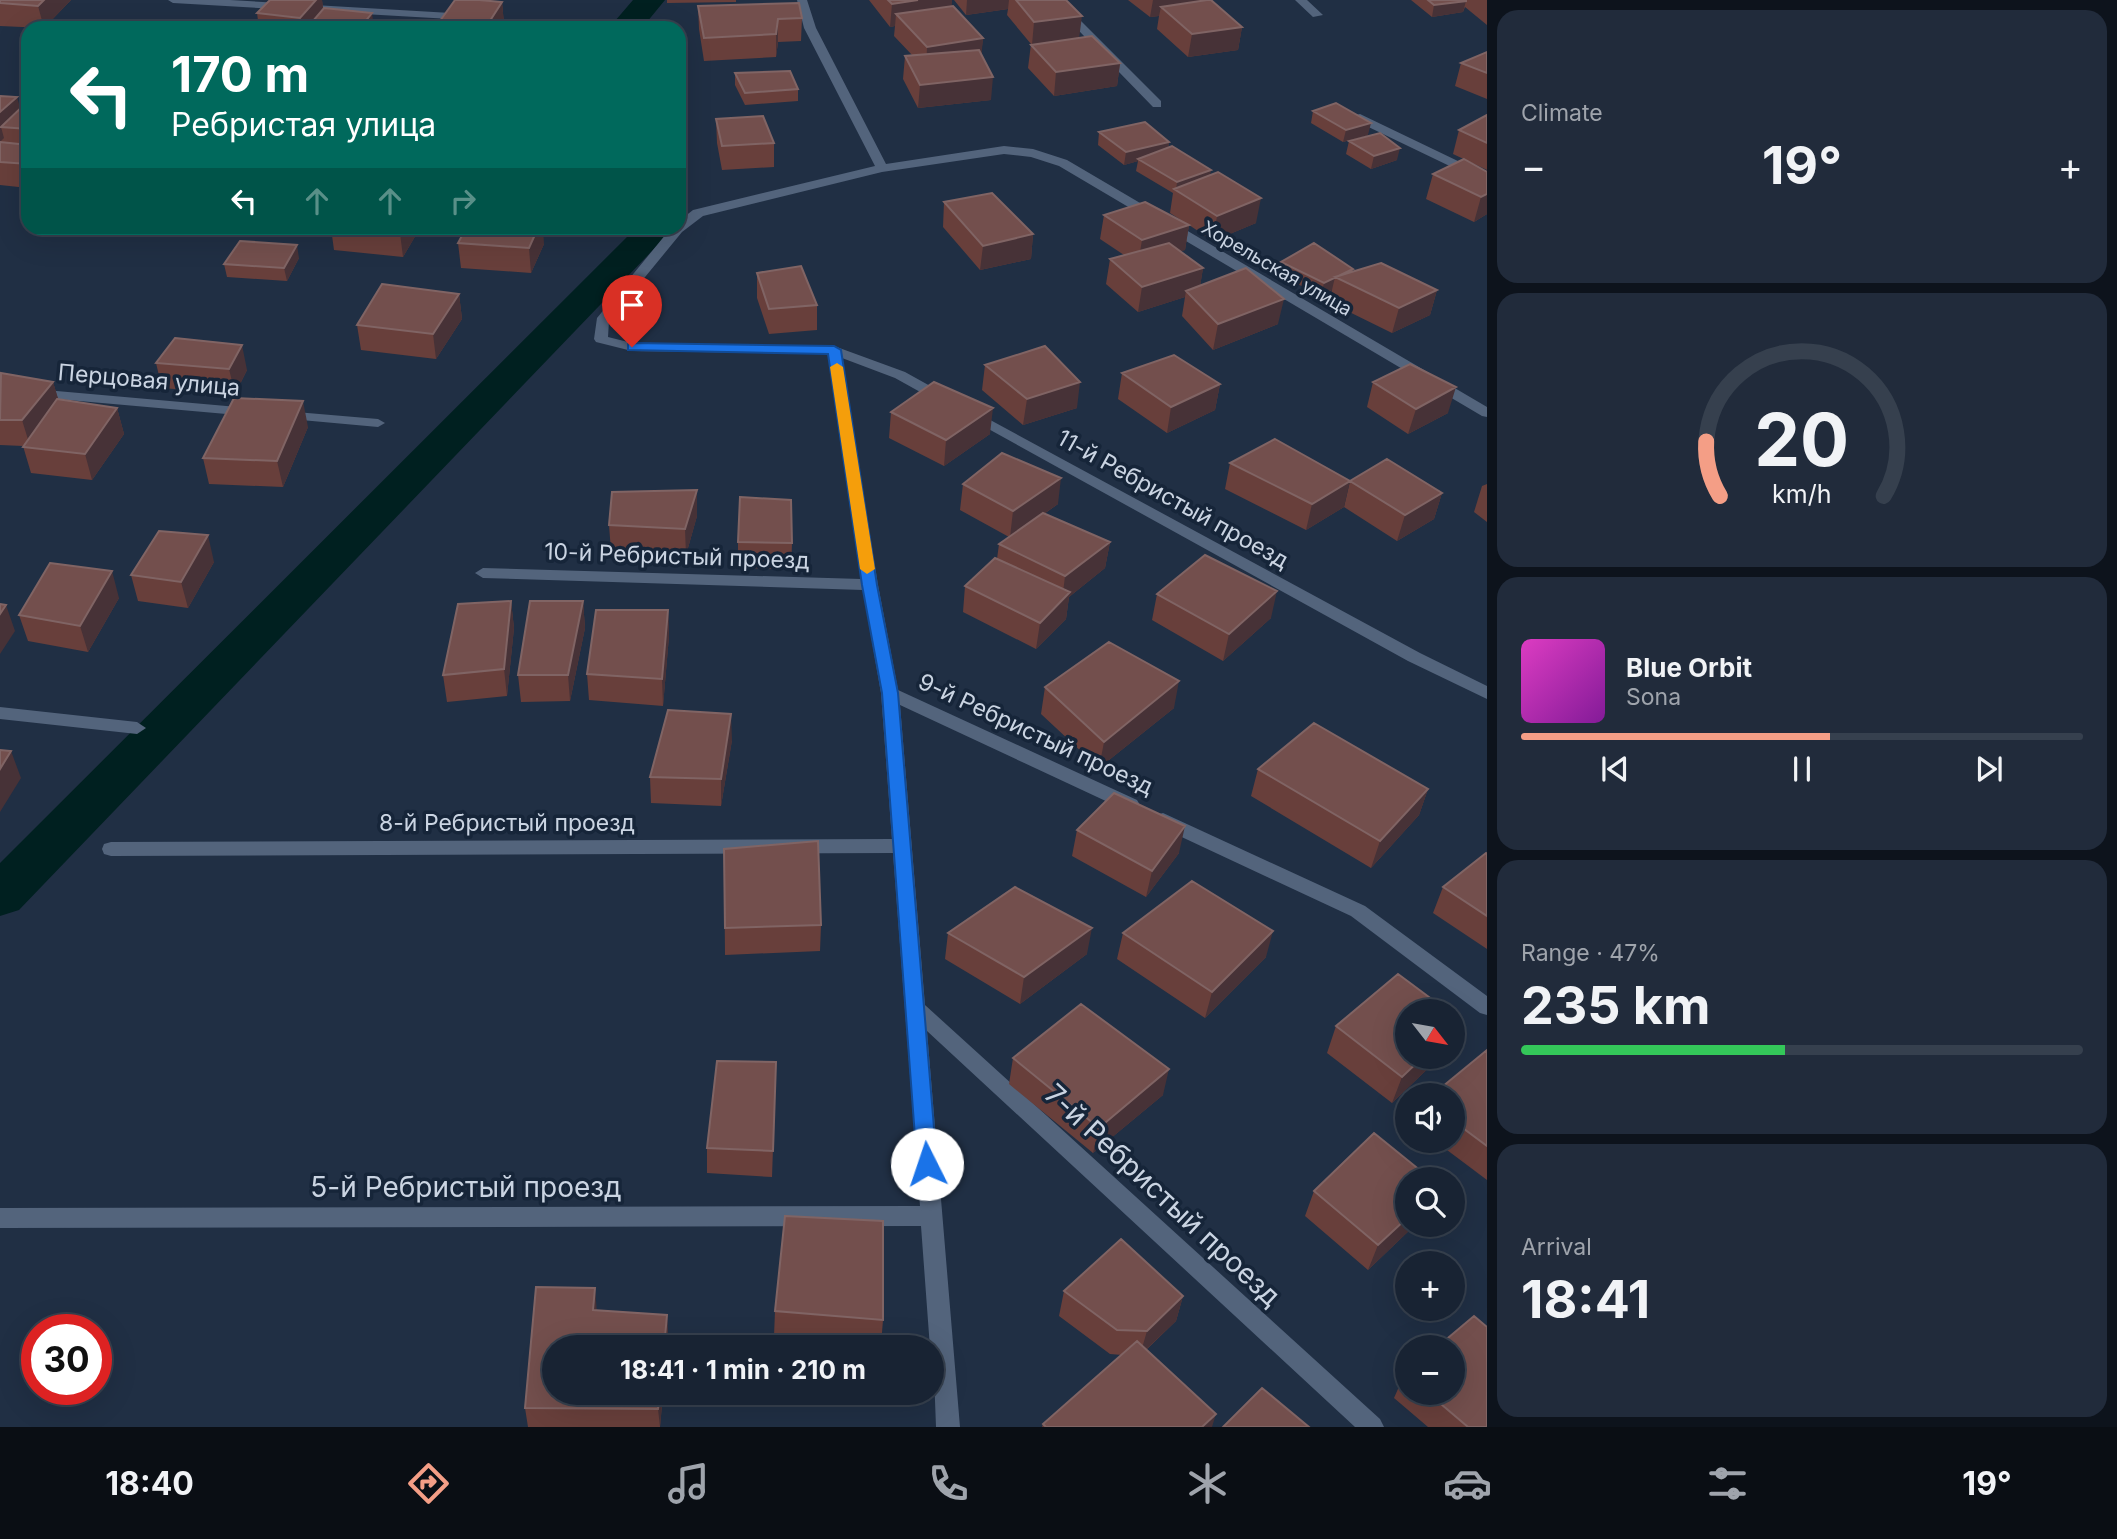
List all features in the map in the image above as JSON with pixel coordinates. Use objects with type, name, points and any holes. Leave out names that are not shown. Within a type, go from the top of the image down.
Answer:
[{"type":"street","points":[[173,0],[475,17]]},
{"type":"street","points":[[802,0],[810,28],[882,168]]},
{"type":"street","points":[[1054,0],[1157,103]]},
{"type":"street","points":[[1300,0],[1317,15]]},
{"type":"street","points":[[1360,118],[1487,180]]},
{"type":"street","name":"Хорельская улица","points":[[686,222],[698,213],[882,168],[1004,150],[1033,153],[1063,163],[1487,413]]},
{"type":"street","name":"Хорельская улица","points":[[672,235],[601,321],[601,339],[632,347],[834,350]]},
{"type":"street","points":[[834,350],[870,585],[890,693],[948,1427]]},
{"type":"street","name":"11-й Ребристый проезд","points":[[834,350],[900,375],[1414,657],[1487,693]]},
{"type":"street","name":"Перцовая улица","points":[[0,390],[378,423]]},
{"type":"street","name":"10-й Ребристый проезд","points":[[483,573],[870,585]]},
{"type":"street","name":"9-й Ребристый проезд","points":[[890,693],[1358,911],[1487,1007]]},
{"type":"street","points":[[0,713],[137,728]]},
{"type":"street","name":"8-й Ребристый проезд","points":[[111,849],[902,846]]},
{"type":"street","name":"7-й Ребристый проезд","points":[[915,1008],[1372,1427]]},
{"type":"street","name":"5-й Ребристый проезд","points":[[0,1218],[931,1216]]},
{"type":"building","points":[[0,0],[44,0],[38,6],[0,3]]},
{"type":"building","points":[[270,0],[316,0],[300,18],[257,13]]},
{"type":"building","points":[[455,0],[502,2],[490,21],[440,21]]},
{"type":"building","points":[[888,0],[918,0],[892,4]]},
{"type":"building","points":[[1016,0],[1066,0],[1082,16],[1034,22]]},
{"type":"building","points":[[1211,0],[1242,27],[1192,34],[1161,7]]},
{"type":"building","points":[[1428,0],[1466,0],[1466,1],[1434,5]]},
{"type":"building","points":[[799,3],[802,18],[778,19],[776,34],[704,38],[698,6]]},
{"type":"building","points":[[953,6],[983,38],[927,47],[896,14]]},
{"type":"building","points":[[324,8],[372,13],[366,21],[313,21]]},
{"type":"building","points":[[1092,36],[1120,63],[1056,72],[1031,45]]},
{"type":"building","points":[[979,50],[993,77],[920,85],[905,56]]},
{"type":"building","points":[[1487,52],[1487,73],[1461,63]]},
{"type":"building","points":[[790,71],[798,89],[745,93],[735,73]]},
{"type":"building","points":[[0,96],[17,97],[0,112]]},
{"type":"building","points":[[1336,103],[1371,123],[1346,130],[1313,111]]},
{"type":"building","points":[[21,108],[21,128],[1,127]]},
{"type":"building","points":[[1487,115],[1487,143],[1459,130]]},
{"type":"building","points":[[763,116],[774,143],[722,146],[716,119]]},
{"type":"building","points":[[1145,122],[1169,142],[1126,152],[1099,132]]},
{"type":"building","points":[[1380,133],[1400,148],[1374,156],[1349,141]]},
{"type":"building","points":[[0,142],[21,144],[21,164],[0,162]]},
{"type":"building","points":[[1172,146],[1211,170],[1177,182],[1138,159]]},
{"type":"building","points":[[1464,159],[1487,172],[1487,194],[1481,197],[1433,174]]},
{"type":"building","points":[[1218,172],[1261,198],[1217,216],[1174,189]]},
{"type":"building","points":[[992,193],[1033,234],[983,246],[944,202]]},
{"type":"building","points":[[1145,202],[1189,225],[1142,240],[1104,215]]},
{"type":"building","points":[[462,235],[535,235],[529,248],[458,243]]},
{"type":"building","points":[[240,241],[297,245],[284,268],[224,264]]},
{"type":"building","points":[[1169,243],[1203,268],[1142,287],[1110,259]]},
{"type":"building","points":[[1314,243],[1353,269],[1324,283],[1281,262]]},
{"type":"building","points":[[1381,263],[1437,290],[1399,308],[1335,277]]},
{"type":"building","points":[[801,266],[817,305],[769,309],[757,273]]},
{"type":"building","points":[[1246,268],[1284,299],[1218,324],[1186,291]]},
{"type":"building","points":[[382,284],[459,294],[433,334],[357,325]]},
{"type":"building","points":[[175,338],[242,345],[229,369],[156,363]]},
{"type":"building","points":[[1045,346],[1080,382],[1027,399],[985,365]]},
{"type":"building","points":[[1174,355],[1220,384],[1171,407],[1122,373]]},
{"type":"building","points":[[1410,364],[1456,387],[1416,409],[1373,382]]},
{"type":"building","points":[[1,373],[53,382],[22,420],[0,420]]},
{"type":"building","points":[[934,382],[993,408],[946,440],[891,412]]},
{"type":"building","points":[[234,398],[303,401],[277,461],[203,458]]},
{"type":"building","points":[[57,399],[117,408],[85,454],[23,447]]},
{"type":"building","points":[[1275,439],[1350,481],[1312,504],[1230,463]]},
{"type":"building","points":[[1002,453],[1061,478],[1013,511],[963,484]]},
{"type":"building","points":[[1387,459],[1442,493],[1405,515],[1350,481]]},
{"type":"building","points":[[697,490],[685,529],[609,525],[612,492]]},
{"type":"building","points":[[740,497],[791,500],[792,543],[738,542]]},
{"type":"building","points":[[1043,513],[1110,542],[1065,576],[999,544]]},
{"type":"building","points":[[159,531],[208,535],[181,582],[131,575]]},
{"type":"building","points":[[1205,555],[1277,591],[1229,634],[1157,594]]},
{"type":"building","points":[[995,558],[1070,592],[1040,623],[965,586]]},
{"type":"building","points":[[50,563],[112,571],[80,626],[19,615]]},
{"type":"building","points":[[511,601],[504,669],[443,675],[458,604]]},
{"type":"building","points":[[530,601],[583,601],[568,675],[518,675]]},
{"type":"building","points":[[596,610],[668,610],[662,679],[587,674]]},
{"type":"building","points":[[1109,642],[1179,681],[1104,742],[1045,687]]},
{"type":"building","points":[[668,710],[731,714],[721,779],[650,777]]},
{"type":"building","points":[[1314,723],[1428,789],[1380,841],[1258,769]]},
{"type":"building","points":[[0,750],[11,751],[0,769]]},
{"type":"building","points":[[1114,793],[1185,826],[1152,871],[1077,830]]},
{"type":"building","points":[[818,841],[821,925],[725,928],[724,849]]},
{"type":"building","points":[[1487,854],[1487,916],[1443,887]]},
{"type":"building","points":[[1192,881],[1273,931],[1212,992],[1123,933]]},
{"type":"building","points":[[1015,887],[1092,928],[1024,977],[948,933]]},
{"type":"building","points":[[1398,974],[1432,999],[1395,999],[1395,1069],[1410,1069],[1402,1077],[1336,1026]]},
{"type":"building","points":[[1081,1004],[1169,1069],[1099,1128],[1013,1058]]},
{"type":"building","points":[[1487,1050],[1487,1146],[1465,1130],[1465,1083],[1447,1083]]},
{"type":"building","points":[[717,1061],[776,1062],[773,1151],[707,1148]]},
{"type":"building","points":[[1374,1133],[1395,1150],[1395,1153],[1416,1167],[1395,1167],[1395,1229],[1378,1245],[1314,1191]]},
{"type":"building","points":[[785,1216],[883,1221],[883,1320],[775,1311]]},
{"type":"building","points":[[1121,1239],[1183,1296],[1147,1331],[1117,1330],[1064,1291]]},
{"type":"building","points":[[536,1287],[595,1288],[593,1310],[667,1315],[665,1335],[542,1335],[542,1405],[658,1405],[658,1409],[525,1408]]},
{"type":"building","points":[[1474,1316],[1487,1327],[1487,1427],[1468,1427],[1442,1405],[1465,1405],[1465,1335],[1451,1335]]},
{"type":"building","points":[[1137,1341],[1216,1414],[1202,1427],[1046,1427],[1043,1424]]},
{"type":"building","points":[[1262,1388],[1309,1427],[1223,1427]]},
{"type":"waterway","points":[[631,21],[650,0]]},
{"type":"waterway","points":[[0,896],[649,235]]},
{"type":"slow traffic","points":[[837,367],[867,569]]},
{"type":"route","points":[[632,347],[834,350],[870,585],[890,693],[927,1164]]}]
